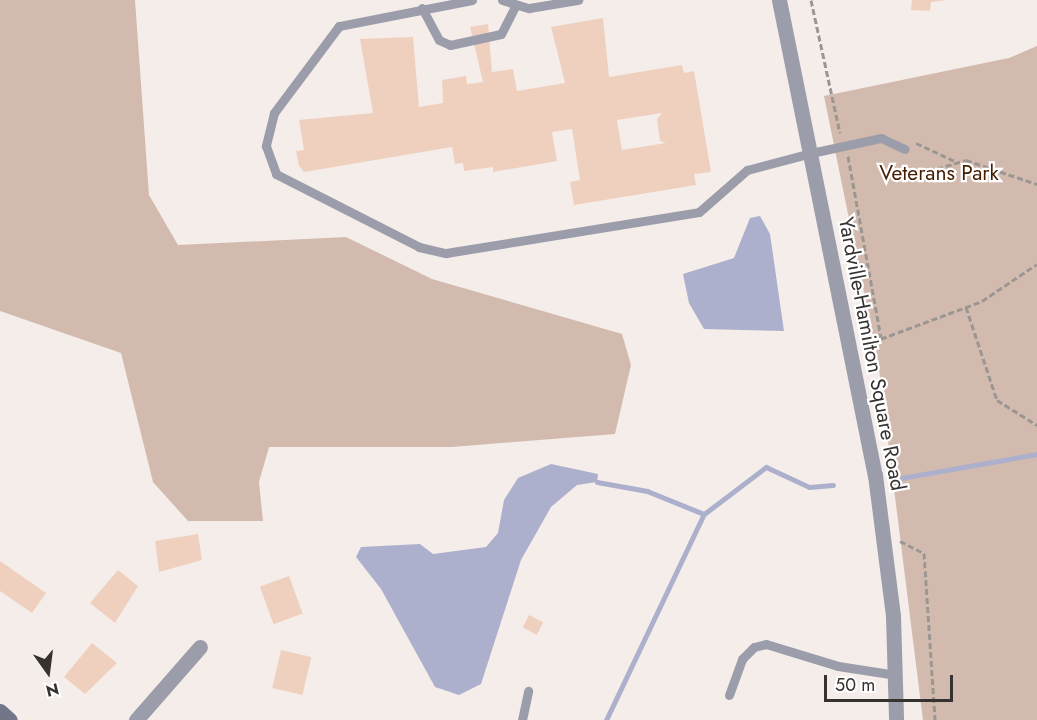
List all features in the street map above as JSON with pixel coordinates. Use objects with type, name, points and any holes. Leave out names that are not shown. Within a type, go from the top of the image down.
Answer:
[{"type":"main road","points":[[0,711],[10,720]]},
{"type":"street","name":"Yardville-Hamilton Square Road","points":[[779,0],[851,349],[886,543],[896,675],[896,720]]},
{"type":"street","points":[[136,720],[200,647]]},
{"type":"lane","points":[[472,0],[339,26],[274,114],[266,146],[276,174],[293,187],[419,248],[460,251],[699,212],[747,170],[881,138],[902,147]]},
{"type":"lane","points":[[502,0],[515,7],[578,0]]},
{"type":"lane","points":[[422,8],[439,40],[450,45],[501,33],[515,7]]},
{"type":"lane","points":[[729,695],[742,660],[754,647],[766,644],[838,666],[896,675]]},
{"type":"lane","points":[[522,720],[528,691]]},
{"type":"path","points":[[811,0],[844,146],[881,338]]},
{"type":"path","points":[[902,147],[920,142],[957,162],[1011,172],[1037,183]]},
{"type":"path","points":[[911,176],[957,162]]},
{"type":"path","points":[[851,349],[966,307],[1037,264]]},
{"type":"path","points":[[966,307],[997,400],[1037,425]]},
{"type":"path","points":[[886,543],[910,542],[924,553],[935,720]]},
{"type":"green space","points":[[0,0],[135,0],[149,195],[178,245],[346,237],[432,279],[622,334],[631,365],[615,434],[452,447],[269,447],[259,482],[263,521],[188,521],[153,482],[121,353],[0,311]]},
{"type":"green space","name":"Veterans Park","points":[[1037,46],[1037,720],[923,720],[878,361],[824,96],[1009,58]]},
{"type":"water","points":[[760,216],[770,234],[784,331],[704,329],[689,303],[683,274],[734,258],[750,218]]},
{"type":"water","points":[[551,464],[598,474],[597,482],[577,485],[551,507],[521,560],[481,684],[459,695],[435,687],[381,589],[356,557],[361,547],[420,544],[433,554],[486,547],[498,533],[504,500],[518,478]]},
{"type":"building","points":[[912,0],[947,0],[931,2],[930,11],[911,10]]},
{"type":"building","points":[[603,18],[609,77],[682,65],[684,73],[694,71],[711,172],[694,174],[696,185],[574,205],[570,182],[580,180],[572,129],[552,132],[557,161],[493,172],[493,167],[464,171],[463,163],[455,164],[452,147],[304,172],[299,166],[296,151],[304,150],[299,120],[373,113],[360,39],[413,37],[419,107],[443,103],[442,80],[466,76],[467,84],[483,82],[470,27],[488,24],[492,72],[513,69],[517,91],[565,83],[551,27]],"holes":[[[662,113],[657,119],[660,141],[666,143],[622,150],[617,120]]]},
{"type":"building","points":[[198,534],[202,560],[159,572],[155,541]]},
{"type":"building","points":[[0,561],[46,593],[32,613],[0,591]]},
{"type":"building","points":[[118,570],[138,586],[115,623],[90,603]]},
{"type":"building","points":[[289,576],[303,614],[274,624],[260,587]]},
{"type":"building","points":[[529,615],[543,622],[537,635],[523,627]]},
{"type":"building","points":[[92,643],[117,663],[85,694],[64,677]]},
{"type":"building","points":[[281,650],[311,657],[302,695],[272,688]]},
{"type":"waterway","points":[[901,478],[1037,454]]},
{"type":"waterway","points":[[597,482],[647,491],[704,514],[766,467],[809,487],[833,485]]},
{"type":"waterway","points":[[606,720],[704,514]]}]
